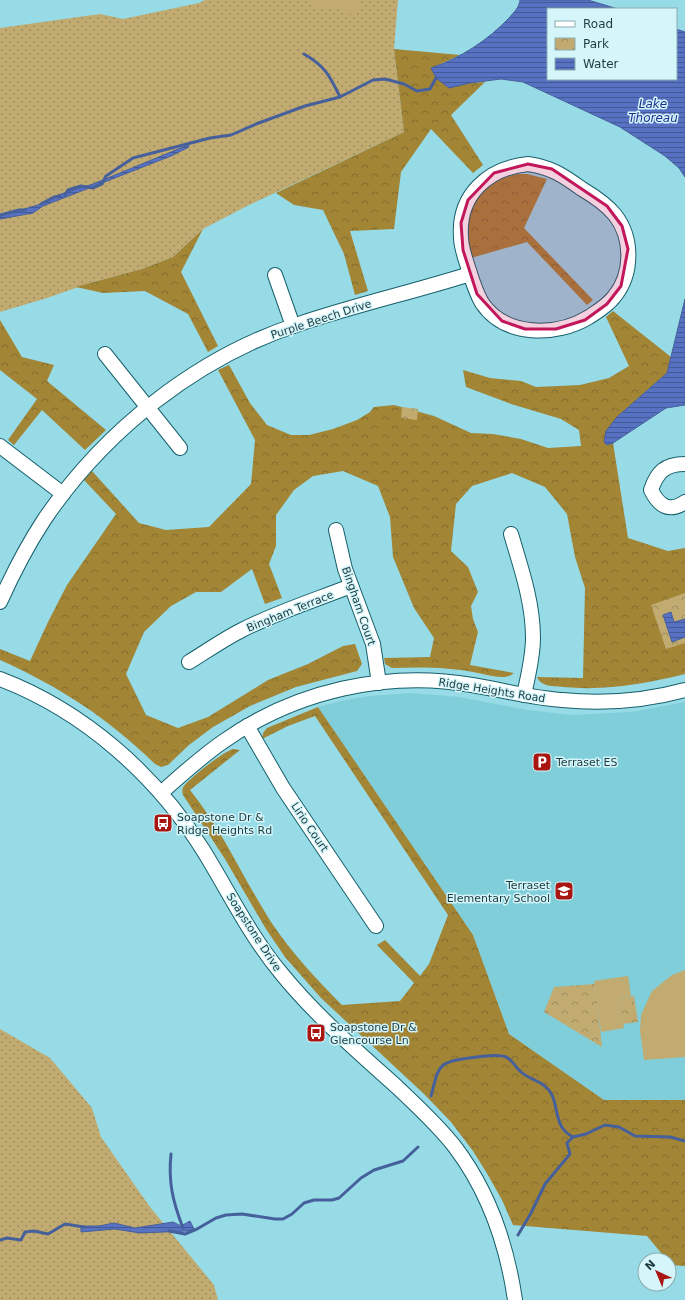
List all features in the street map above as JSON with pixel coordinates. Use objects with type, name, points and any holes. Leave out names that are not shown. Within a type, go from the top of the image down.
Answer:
[{"type":"street","points":[[528,164],[541,166],[563,175],[607,206],[622,226],[626,237],[628,249],[626,274],[615,296],[603,308],[585,320],[556,329],[540,331],[525,330],[502,321],[483,304],[477,294],[470,274],[461,238],[463,211],[468,200],[484,180],[494,173],[516,165],[528,164]]},
{"type":"street","name":"Purple Beech Drive","points":[[0,602],[11,577],[27,548],[44,520],[63,494],[98,453],[148,408],[178,385],[202,369],[251,344],[293,326],[470,274]]},
{"type":"street","points":[[275,275],[293,326]]},
{"type":"street","points":[[105,354],[180,448]]},
{"type":"street","points":[[0,446],[63,494]]},
{"type":"street","points":[[685,464],[667,467],[659,473],[655,478],[651,490],[657,501],[670,508],[678,507],[685,502]]},
{"type":"street","name":"Bingham Court","points":[[336,530],[345,569],[373,644],[379,683]]},
{"type":"street","points":[[511,534],[529,596],[533,619],[532,659],[524,695]]},
{"type":"street","name":"Bingham Terrace","points":[[189,662],[220,642],[269,617],[351,586]]},
{"type":"street","name":"Soapstone Drive","points":[[0,679],[39,697],[91,729],[127,758],[161,793],[189,829],[257,940],[280,972],[300,996],[325,1021],[426,1114],[460,1153],[481,1189],[495,1219],[506,1256],[515,1300]]},
{"type":"street","name":"Ridge Heights Road","points":[[161,793],[224,740],[247,726],[276,711],[301,701],[334,691],[379,683],[413,680],[471,685],[567,701],[624,701],[685,690]]},
{"type":"street","name":"Lirio Court","points":[[247,726],[284,788],[376,926]]},
{"type":"highlighted area","points":[[528,164],[552,169],[607,206],[622,226],[628,249],[621,286],[607,304],[585,320],[556,329],[525,329],[502,321],[477,294],[463,250],[461,223],[468,200],[494,173]]},
{"type":"shaded area","name":"Terraset Elementary School","points":[[412,693],[459,697],[527,710],[572,715],[631,712],[685,702],[685,1100],[604,1100],[509,1034],[473,935],[318,707],[370,696]]},
{"type":"green space","points":[[205,0],[398,0],[394,49],[404,132],[247,206],[203,229],[173,257],[142,269],[90,283],[0,312],[0,28],[100,14],[123,19],[199,3]]},
{"type":"green space","points":[[309,0],[361,0],[358,10],[352,14],[349,14],[334,7],[319,8],[313,6]]},
{"type":"green space","points":[[394,49],[460,55],[432,68],[470,83],[485,82],[451,115],[483,165],[473,173],[431,129],[401,172],[394,229],[350,231],[368,291],[355,295],[344,254],[323,210],[294,205],[276,193],[404,132]]},
{"type":"green space","points":[[518,174],[527,174],[547,179],[524,228],[593,300],[587,305],[527,242],[471,258],[467,241],[466,222],[473,204],[488,186],[502,179]]},
{"type":"green space","points":[[203,229],[181,272],[218,346],[208,352],[188,314],[145,291],[103,293],[76,287],[142,269],[173,257]]},
{"type":"green space","points":[[613,311],[671,357],[667,373],[617,417],[607,445],[613,443],[628,538],[668,551],[685,548],[685,674],[640,684],[594,688],[552,686],[541,683],[537,677],[583,678],[585,588],[575,557],[567,514],[545,487],[512,473],[472,486],[456,504],[451,551],[468,567],[478,592],[471,606],[473,619],[478,632],[470,665],[514,673],[506,677],[446,669],[392,668],[385,664],[384,658],[430,657],[434,638],[414,608],[393,557],[390,517],[378,486],[343,471],[313,476],[294,490],[276,515],[276,546],[269,564],[282,598],[265,604],[252,569],[221,592],[196,592],[171,606],[144,632],[126,674],[146,715],[178,728],[208,717],[268,680],[308,664],[343,646],[355,644],[362,664],[357,671],[296,687],[250,706],[213,727],[189,745],[168,765],[161,767],[155,764],[119,732],[82,705],[43,681],[0,660],[0,649],[30,661],[67,585],[116,514],[84,480],[92,471],[139,523],[166,530],[209,527],[251,484],[255,440],[218,370],[229,365],[250,403],[267,425],[291,435],[309,435],[333,429],[357,420],[370,412],[374,407],[394,405],[434,416],[471,433],[493,434],[521,439],[548,448],[581,446],[579,430],[561,419],[511,404],[466,387],[463,370],[490,378],[521,381],[536,387],[580,385],[609,378],[629,366],[606,317]]},
{"type":"green space","points":[[0,320],[22,357],[54,365],[47,381],[106,430],[85,450],[42,410],[14,445],[8,440],[37,399],[0,370]]},
{"type":"green space","points":[[402,407],[418,409],[417,420],[401,418]]},
{"type":"green space","points":[[685,593],[685,643],[666,649],[651,605]]},
{"type":"green space","points":[[318,707],[473,935],[509,1034],[604,1100],[685,1100],[685,1266],[677,1265],[677,1252],[660,1252],[647,1236],[513,1225],[502,1200],[488,1175],[473,1151],[451,1122],[424,1094],[321,998],[285,957],[266,929],[225,859],[183,795],[184,786],[193,777],[207,765],[233,749],[240,750],[190,790],[213,822],[271,922],[304,965],[342,1005],[400,1001],[414,983],[377,945],[385,940],[420,976],[429,964],[448,915],[315,716],[288,726],[262,739],[263,733],[267,728]]},
{"type":"green space","points":[[685,970],[685,1057],[644,1060],[640,1031],[641,1015],[652,991],[672,975]]},
{"type":"green space","points":[[628,976],[631,996],[620,998],[624,1028],[601,1032],[594,981]]},
{"type":"green space","points":[[595,984],[602,1047],[544,1012],[554,987]]},
{"type":"green space","points":[[634,996],[638,1022],[623,1024],[620,998]]},
{"type":"green space","points":[[0,1029],[50,1058],[92,1108],[101,1137],[150,1207],[214,1285],[218,1300],[0,1300]]},
{"type":"water","name":"Lake Thoreau","points":[[520,0],[588,0],[615,8],[547,8],[547,80],[677,80],[677,29],[685,32],[685,177],[679,168],[665,156],[620,127],[523,82],[501,79],[470,83],[449,88],[436,78],[431,68],[463,54],[483,41],[509,18]]},
{"type":"water","points":[[188,145],[189,147],[171,156],[43,206],[33,213],[0,219],[0,216],[38,205],[61,194],[93,184]]},
{"type":"water","points":[[685,299],[685,405],[666,408],[613,443],[607,445],[604,442],[606,431],[617,417],[667,373]]},
{"type":"water","points":[[671,612],[674,622],[685,619],[685,637],[672,642],[663,615]]},
{"type":"water","points":[[190,1221],[194,1229],[187,1231],[140,1233],[115,1229],[81,1232],[81,1226],[99,1226],[114,1223],[135,1228],[173,1222],[181,1226]]},
{"type":"waterway","points":[[304,54],[322,67],[333,83],[340,97]]},
{"type":"waterway","points":[[65,195],[68,190],[81,186],[93,188],[102,184],[106,176],[133,158],[210,138],[231,135],[305,106],[340,97],[373,80],[385,79],[404,84],[417,91],[430,89],[436,78]]},
{"type":"waterway","points":[[41,204],[54,197],[60,196]]},
{"type":"waterway","points":[[0,215],[25,210]]},
{"type":"waterway","points":[[431,1096],[438,1072],[445,1064],[469,1058],[498,1055],[506,1057],[525,1075],[542,1084],[549,1090],[554,1099],[561,1127],[573,1137]]},
{"type":"waterway","points":[[518,1235],[545,1184],[570,1154],[567,1143],[573,1137],[586,1134],[605,1125],[619,1127],[635,1136],[670,1137],[685,1141]]},
{"type":"waterway","points":[[169,1231],[185,1234],[216,1218],[226,1215],[242,1214],[283,1219],[292,1214],[304,1203],[314,1200],[332,1200],[339,1198],[361,1178],[374,1170],[403,1161],[418,1147]]},
{"type":"waterway","points":[[171,1154],[170,1174],[172,1192],[183,1228]]},
{"type":"waterway","points":[[0,1240],[7,1238],[21,1240],[25,1232],[34,1231],[48,1234],[65,1224],[84,1227]]},
{"type":"place","name":"Terraset ES","points":[[542,762]]},
{"type":"place","name":"Soapstone Dr & Ridge Heights Rd","points":[[163,823]]},
{"type":"place","name":"Terraset Elementary School","points":[[564,891]]},
{"type":"place","name":"Soapstone Dr & Glencourse Ln","points":[[316,1033]]}]
